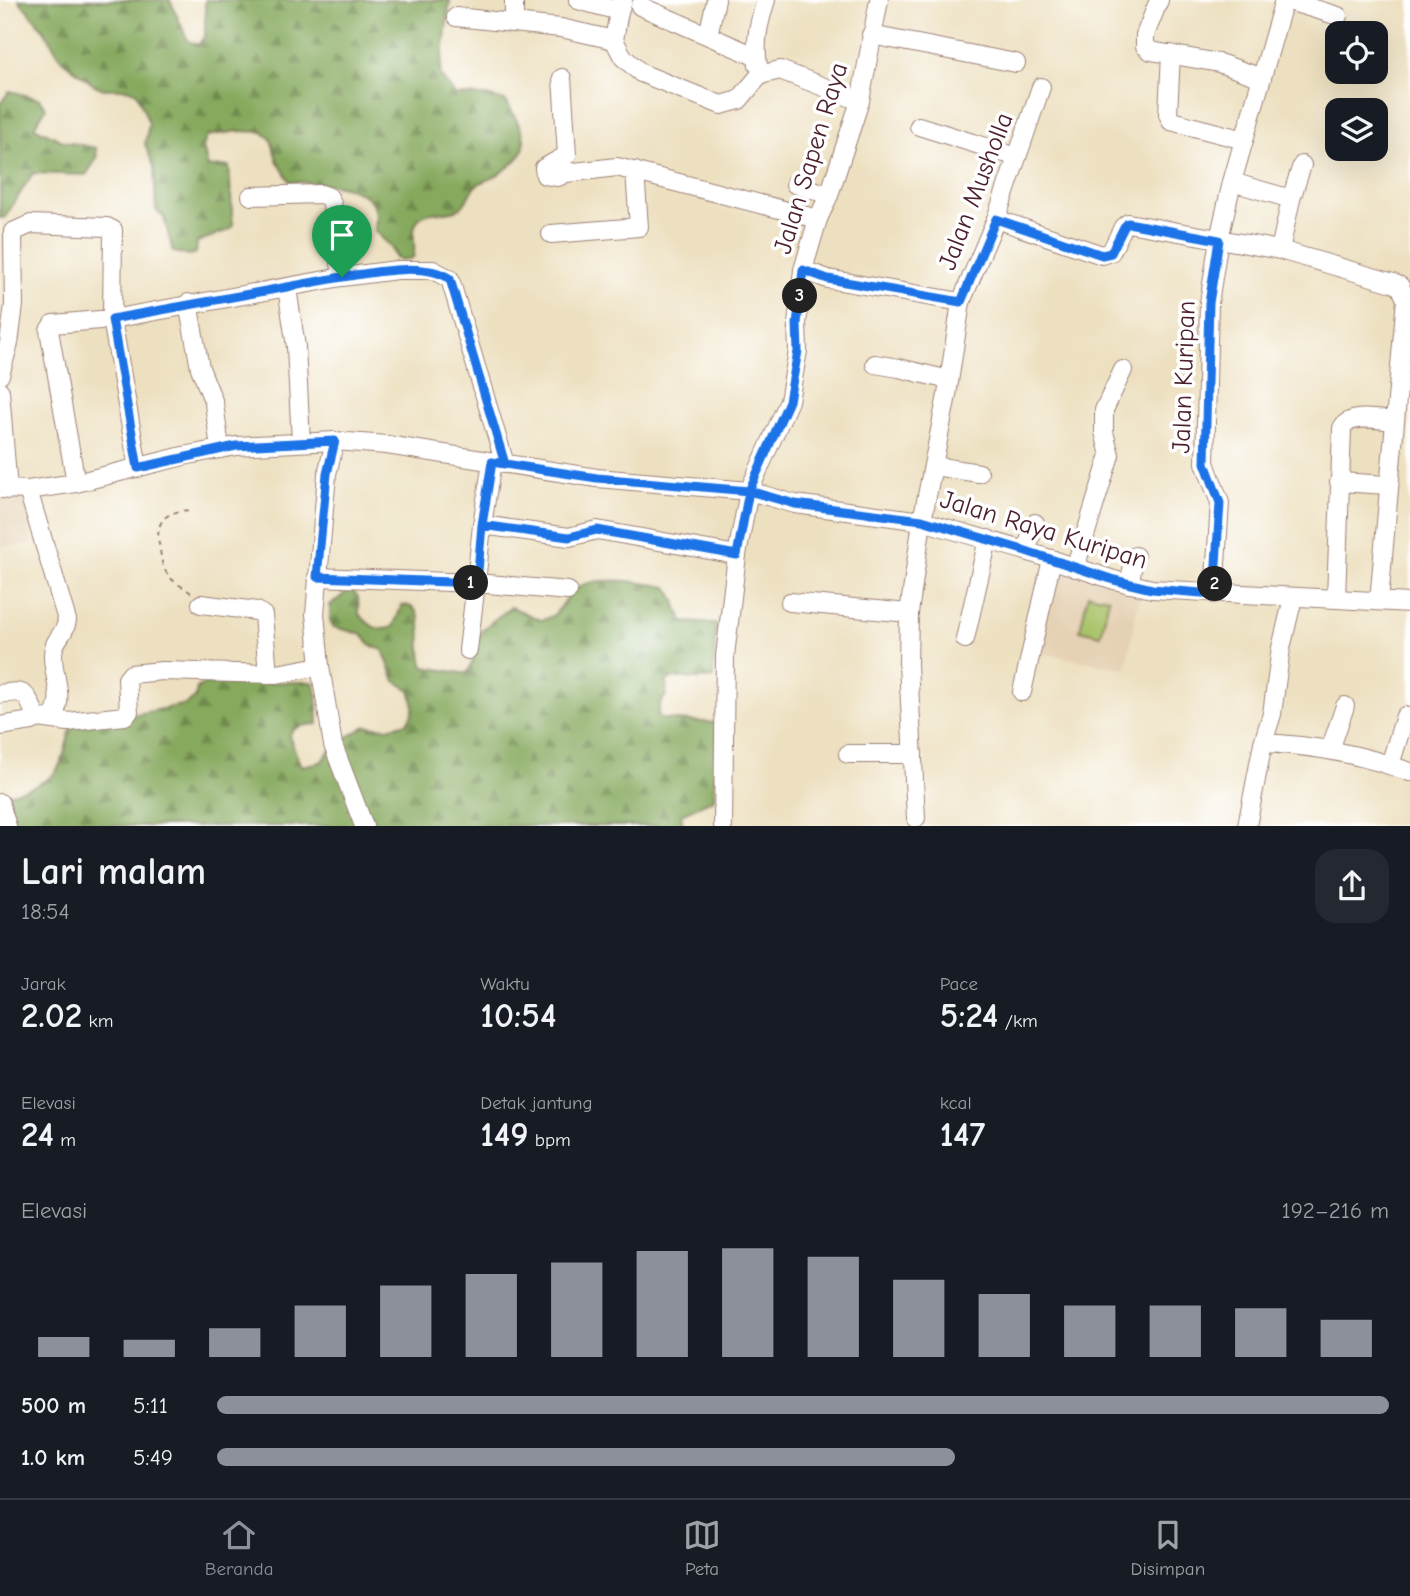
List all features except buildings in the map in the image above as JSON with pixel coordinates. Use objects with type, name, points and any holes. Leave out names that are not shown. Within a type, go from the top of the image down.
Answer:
[{"type":"street","points":[[514,0],[514,23]]},
{"type":"street","points":[[578,0],[627,6],[708,35],[758,66],[780,70],[859,101]]},
{"type":"street","points":[[708,35],[716,0]]},
{"type":"street","points":[[627,6],[614,40],[623,57],[641,74],[721,105],[739,100],[758,66],[755,50],[766,0]]},
{"type":"street","name":"Jalan Sapen Raya","points":[[723,826],[725,656],[737,555],[749,491],[789,401],[798,351],[797,324],[803,270],[859,101],[879,0]]},
{"type":"street","points":[[1159,0],[1145,35],[1145,46],[1151,51],[1219,63],[1262,78]]},
{"type":"street","points":[[1285,0],[1338,16]]},
{"type":"street","name":"Jalan Kuripan","points":[[1214,594],[1220,503],[1205,463],[1209,303],[1232,182],[1285,0]]},
{"type":"street","points":[[456,17],[561,28],[614,40]]},
{"type":"street","points":[[871,35],[1016,63]]},
{"type":"street","points":[[1171,54],[1168,114],[1171,121],[1244,140]]},
{"type":"street","points":[[562,78],[567,155],[544,168],[545,175],[558,177],[566,173],[617,167],[818,219]]},
{"type":"street","name":"Jalan Musholla","points":[[922,520],[934,466],[961,302],[996,219],[1041,87]]},
{"type":"street","points":[[919,126],[1017,157]]},
{"type":"street","points":[[1280,250],[1291,199],[1302,165]]},
{"type":"street","points":[[551,234],[639,228],[635,171]]},
{"type":"street","points":[[1232,182],[1291,199]]},
{"type":"street","points":[[795,184],[829,195]]},
{"type":"street","points":[[251,196],[321,194],[329,197],[342,277]]},
{"type":"street","points":[[996,219],[1102,255],[1111,253],[1128,223],[1280,250],[1393,283],[1404,291],[1406,299],[1379,601]]},
{"type":"street","points":[[0,376],[10,340],[14,305],[12,234],[31,224],[113,230],[112,319],[138,468]]},
{"type":"street","points":[[76,483],[49,329],[55,323],[112,319],[342,277],[397,270],[433,270],[450,279],[499,463],[482,525],[468,650]]},
{"type":"street","points":[[803,270],[828,279],[961,302]]},
{"type":"street","points":[[287,288],[296,347],[301,442]]},
{"type":"street","points":[[188,303],[200,368],[214,403],[220,449]]},
{"type":"street","points":[[875,364],[949,380]]},
{"type":"street","points":[[1074,568],[1110,455],[1104,432],[1104,410],[1123,370]]},
{"type":"street","points":[[0,391],[4,489]]},
{"type":"street","points":[[1336,599],[1342,428],[1345,422],[1359,419],[1394,421]]},
{"type":"street","points":[[335,441],[327,474],[315,614],[320,666],[333,745],[364,826]]},
{"type":"street","name":"Jalan Raya Kuripan","points":[[4,489],[28,490],[76,483],[236,446],[335,441],[387,445],[597,478],[749,491],[806,506],[922,520],[1074,568],[1152,589],[1410,603]]},
{"type":"street","points":[[934,466],[979,474]]},
{"type":"street","points":[[1339,482],[1388,485]]},
{"type":"street","points":[[0,726],[55,714],[58,706],[54,643],[65,630],[67,620],[28,490]]},
{"type":"street","points":[[916,818],[908,664],[909,613],[922,520]]},
{"type":"street","points":[[1026,551],[1035,523]]},
{"type":"street","points":[[482,525],[569,537],[597,530],[737,555]]},
{"type":"street","points":[[965,639],[988,539]]},
{"type":"street","points":[[1129,584],[1135,556]]},
{"type":"street","points":[[1021,692],[1052,559]]},
{"type":"street","points":[[317,577],[477,583],[568,591]]},
{"type":"street","points":[[1247,826],[1263,743],[1272,714],[1281,648],[1293,598]]},
{"type":"street","points":[[789,602],[909,613]]},
{"type":"street","points":[[201,604],[257,611],[263,615],[268,674]]},
{"type":"street","points":[[0,694],[18,692],[28,696],[40,719],[68,722],[125,716],[129,712],[127,679],[131,674],[162,671],[268,674],[320,666]]},
{"type":"street","points":[[1330,750],[1345,706]]},
{"type":"street","points":[[1390,765],[1405,716]]},
{"type":"street","points":[[1263,743],[1300,744],[1410,772]]},
{"type":"street","points":[[848,754],[913,754]]},
{"type":"street","points":[[0,803],[8,826]]},
{"type":"path","points":[[191,510],[172,513],[162,521],[157,530],[167,574],[201,604]]},
{"type":"shaded area","points":[[0,498],[26,498],[31,544],[0,547]]},
{"type":"shaded area","points":[[1051,572],[1141,588],[1126,669],[1035,652]]},
{"type":"green space","points":[[19,0],[170,0],[188,41],[198,45],[205,36],[205,0],[450,0],[440,75],[455,95],[486,96],[506,101],[523,134],[523,150],[509,167],[474,188],[462,207],[421,217],[414,230],[413,258],[400,260],[375,231],[375,209],[370,200],[362,194],[338,186],[290,182],[277,160],[271,139],[262,132],[239,131],[207,136],[203,147],[208,167],[229,166],[233,226],[197,242],[196,253],[190,255],[173,252],[164,218],[156,210],[154,167],[145,144],[149,124],[137,93],[127,89],[104,89],[94,85],[62,60],[43,29]]},
{"type":"green space","points":[[10,91],[39,99],[46,108],[34,127],[63,141],[96,148],[97,158],[86,175],[33,173],[5,217],[0,218],[0,103]]},
{"type":"green space","points":[[629,581],[667,587],[684,622],[716,624],[713,678],[667,680],[666,695],[660,704],[658,715],[662,719],[717,723],[714,799],[681,814],[683,826],[15,826],[7,802],[8,794],[37,785],[54,774],[63,757],[71,727],[187,704],[195,698],[197,688],[207,683],[313,682],[317,693],[318,724],[297,728],[289,736],[301,766],[321,762],[334,745],[366,726],[387,728],[407,723],[413,707],[410,690],[395,681],[383,650],[372,646],[361,634],[333,627],[330,621],[330,605],[351,589],[358,597],[359,614],[370,625],[378,628],[393,627],[402,605],[411,607],[419,619],[424,667],[467,673],[477,638],[490,623],[511,607],[541,620],[552,616],[573,591],[585,584]]},
{"type":"green space","points":[[1088,594],[1109,598],[1101,635],[1080,630]]},
{"type":"route","points":[[342,277],[112,319],[138,468],[236,446],[335,441],[327,474],[317,577],[477,583],[482,525],[492,462],[505,464],[597,478],[749,491],[795,504],[922,520],[1114,580],[1152,589],[1214,594],[1220,503],[1205,463],[1209,303],[1219,240],[1128,223],[1111,253],[1102,255],[996,219],[961,302],[828,279],[803,270],[797,324],[798,351],[789,401],[749,491],[737,555],[597,530],[569,537],[482,525],[490,473],[492,462],[505,464],[450,279],[433,270],[397,270],[342,277]]}]
